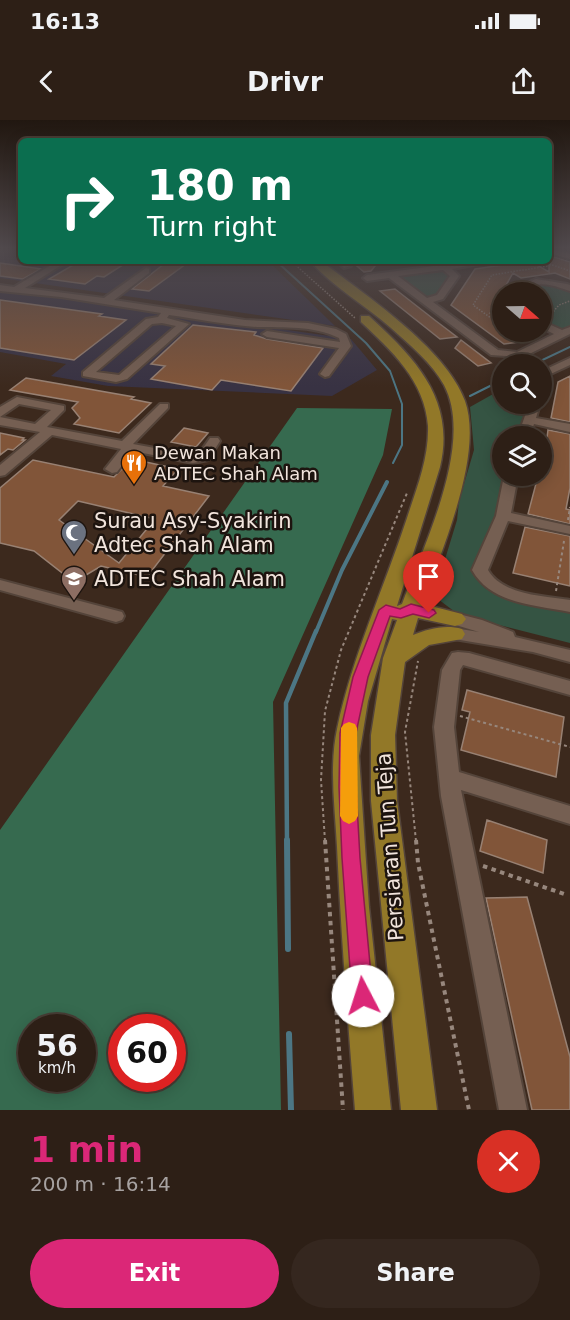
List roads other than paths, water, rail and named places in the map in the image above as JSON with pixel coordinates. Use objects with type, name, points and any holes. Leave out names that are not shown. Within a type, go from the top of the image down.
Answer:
[{"type":"main road","name":"Persiaran Tun Teja","points":[[337,295],[394,346],[423,381],[431,400],[436,445],[413,530],[401,614],[405,654],[383,735],[384,801],[398,954],[419,1110]]},
{"type":"main road","name":"Persiaran Tun Teja","points":[[356,295],[436,363],[458,400],[463,440],[460,465],[421,581],[361,677],[348,744],[347,787],[352,882],[373,1110]]},
{"type":"main road","points":[[421,581],[433,602],[455,626]]},
{"type":"main road","points":[[401,614],[455,626]]},
{"type":"main road","points":[[405,654],[422,638],[455,626]]},
{"type":"street","points":[[58,295],[105,302],[164,316],[203,320],[346,346],[325,374]]},
{"type":"street","points":[[105,302],[114,295]]},
{"type":"street","points":[[417,295],[495,353],[511,356],[565,332]]},
{"type":"street","points":[[425,301],[441,295]]},
{"type":"street","points":[[184,324],[164,316],[149,321],[87,374],[121,378],[184,324],[203,320]]},
{"type":"street","points":[[552,370],[570,361]]},
{"type":"street","points":[[0,412],[17,400],[60,408],[44,429],[0,472]]},
{"type":"street","points":[[112,469],[127,450],[127,443],[164,406]]},
{"type":"street","points":[[528,426],[532,414]]},
{"type":"street","points":[[530,420],[570,428]]},
{"type":"street","points":[[0,421],[199,460],[214,441]]},
{"type":"street","points":[[509,486],[503,516],[480,570],[483,578],[495,588],[570,606]]},
{"type":"street","points":[[503,516],[568,530]]},
{"type":"street","points":[[0,585],[116,616]]},
{"type":"street","points":[[455,626],[570,656]]},
{"type":"street","points":[[513,1110],[449,778],[444,727],[446,712],[453,663],[458,658],[469,659],[570,688]]},
{"type":"street","points":[[449,778],[570,815]]},
{"type":"waterway","points":[[314,295],[366,343],[390,371],[402,404],[402,445],[393,463]]},
{"type":"waterway","points":[[552,356],[570,347]]},
{"type":"waterway","points":[[470,396],[492,385]]},
{"type":"waterway","points":[[316,632],[342,570],[387,482]]},
{"type":"waterway","points":[[287,841],[286,703],[316,631]]},
{"type":"waterway","points":[[287,840],[288,949]]},
{"type":"waterway","points":[[289,1034],[291,1110]]},
{"type":"place","name":"Dewan Makan ADTEC Shah Alam","points":[[134,486]]},
{"type":"place","name":"Surau Asy-Syakirin Adtec Shah Alam","points":[[74,556]]},
{"type":"place","name":"ADTEC Shah Alam","points":[[74,602]]}]
